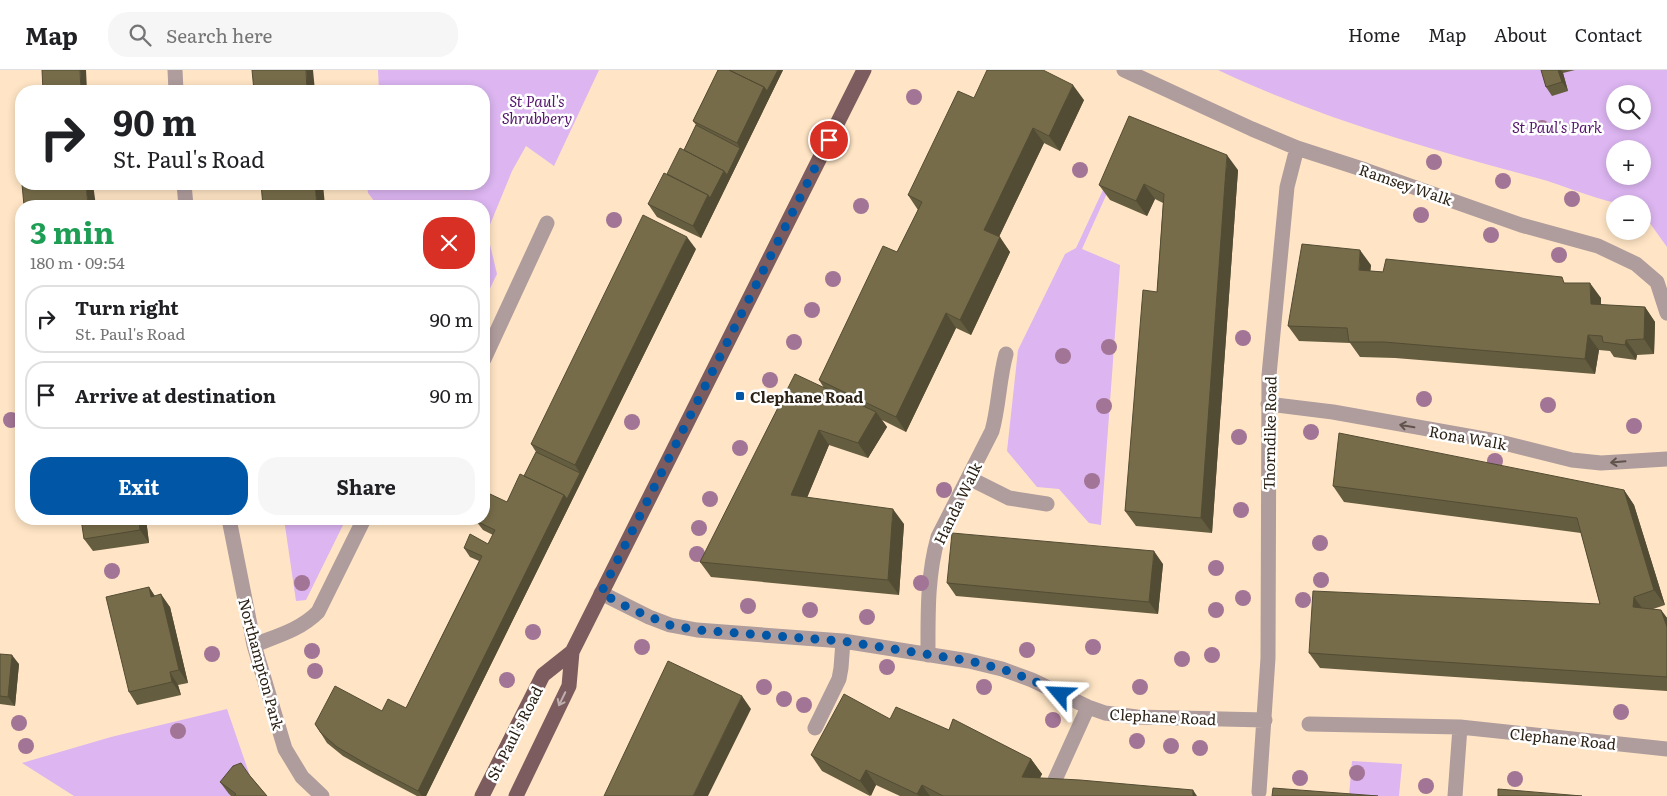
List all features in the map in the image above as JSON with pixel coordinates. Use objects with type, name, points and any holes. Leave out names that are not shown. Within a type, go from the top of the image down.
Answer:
[{"type":"main road","name":"St. Paul's Road","points":[[516,796],[569,686],[572,652],[864,70]]},
{"type":"main road","name":"St. Paul's Road","points":[[482,796],[543,675],[572,652]]},
{"type":"street","points":[[175,70],[176,85]]},
{"type":"street","name":"Ramsey Walk","points":[[1124,70],[1297,148],[1521,225],[1598,246],[1636,264],[1656,282],[1667,313]]},
{"type":"street","name":"Thorndike Road","points":[[1259,792],[1268,658],[1269,375],[1286,187],[1297,148]]},
{"type":"street","points":[[490,347],[547,223]]},
{"type":"street","name":"Handa Walk","points":[[928,655],[928,591],[933,556],[938,537],[992,431],[996,417],[1002,367],[1006,354]]},
{"type":"street","name":"Rona Walk","points":[[1268,404],[1333,412],[1496,441],[1572,460],[1601,463],[1667,459]]},
{"type":"street","points":[[969,478],[1009,498],[1047,504]]},
{"type":"street","name":"Northampton Park","points":[[230,525],[254,645],[285,749],[302,778],[322,796]]},
{"type":"street","points":[[254,645],[297,629],[318,612],[361,525]]},
{"type":"street","name":"Clephane Road","points":[[601,593],[649,617],[670,625],[697,630],[842,641],[970,661],[1002,669],[1032,680],[1088,707],[1105,713],[1137,717],[1265,720]]},
{"type":"street","points":[[815,728],[839,679],[842,641]]},
{"type":"street","points":[[1050,793],[1088,707]]},
{"type":"street","name":"Clephane Road","points":[[1309,724],[1460,728],[1667,749]]},
{"type":"street","points":[[1454,796],[1460,728]]},
{"type":"green space","name":"St Paul's Shrubbery","points":[[378,70],[599,70],[554,166],[526,146],[512,171],[490,225],[490,200],[373,200],[368,190],[490,190],[490,85],[379,85]]},
{"type":"green space","name":"St Paul's Park","points":[[1218,70],[1667,70],[1667,247],[1651,225],[1651,195],[1606,195],[1606,200],[1547,181],[1415,144],[1295,103]]},
{"type":"green space","points":[[1122,149],[1126,151],[1082,249],[1120,265],[1101,525],[1089,523],[1059,489],[1037,487],[1007,451],[1018,350],[1065,254],[1076,248]]},
{"type":"green space","name":"St Paul's Shrubbery","points":[[490,245],[497,274],[490,289]]},
{"type":"green space","points":[[285,525],[343,525],[306,600],[296,601]]},
{"type":"green space","points":[[227,709],[250,776],[242,778],[229,794],[231,796],[74,796],[22,763],[111,737]]},
{"type":"green space","points":[[1352,761],[1402,764],[1399,796],[1349,796]]},
{"type":"building","points":[[42,70],[80,70],[81,85],[43,85]]},
{"type":"building","points":[[252,70],[306,70],[307,85],[253,85]]},
{"type":"building","points":[[718,70],[729,70],[764,87],[737,143],[693,121]]},
{"type":"building","points":[[729,70],[778,70],[767,91],[764,87]]},
{"type":"building","points":[[987,70],[1043,70],[1073,85],[1049,136],[1033,128],[984,230],[1000,237],[960,320],[946,313],[896,417],[819,380],[883,246],[897,252],[922,202],[908,195],[958,91],[974,98]]},
{"type":"building","points":[[1541,70],[1558,70],[1562,82],[1546,87]]},
{"type":"building","points":[[1129,116],[1227,155],[1201,518],[1125,511],[1143,290],[1157,292],[1164,194],[1144,184],[1136,201],[1099,185]]},
{"type":"building","points":[[696,125],[740,148],[727,175],[724,171],[684,150]]},
{"type":"building","points":[[680,148],[724,171],[710,198],[708,195],[667,174]]},
{"type":"building","points":[[664,173],[708,195],[693,226],[648,204]]},
{"type":"building","points":[[23,190],[87,190],[87,200],[23,200]]},
{"type":"building","points":[[262,190],[316,190],[316,200],[262,200]]},
{"type":"building","points":[[643,215],[687,237],[575,465],[531,444]]},
{"type":"building","points":[[1302,244],[1360,250],[1359,270],[1383,272],[1386,259],[1562,277],[1564,283],[1590,283],[1591,304],[1645,307],[1644,339],[1626,340],[1625,345],[1603,342],[1602,336],[1588,335],[1585,359],[1384,342],[1349,342],[1347,328],[1288,326]]},
{"type":"building","points":[[795,374],[876,412],[858,443],[819,430],[791,495],[893,509],[888,580],[700,562]]},
{"type":"building","points":[[1339,433],[1624,490],[1654,590],[1634,597],[1633,607],[1661,610],[1667,627],[1667,677],[1309,653],[1313,591],[1600,604],[1577,518],[1333,486]]},
{"type":"building","points":[[536,452],[580,473],[567,499],[564,495],[524,476]]},
{"type":"building","points":[[520,474],[564,495],[418,791],[337,747],[321,733],[315,724],[335,686],[382,711],[388,699],[406,708],[482,556],[464,548],[470,534],[488,544],[495,530],[484,525],[490,525],[490,494],[507,502]]},
{"type":"building","points":[[82,525],[140,525],[140,530],[84,539]]},
{"type":"building","points":[[952,533],[1154,551],[1149,602],[947,583]]},
{"type":"building","points":[[149,587],[151,597],[161,594],[179,670],[170,672],[172,682],[129,692],[106,597]]},
{"type":"building","points":[[0,654],[12,655],[8,697],[0,696]]},
{"type":"building","points":[[668,661],[742,696],[693,796],[604,796]]},
{"type":"building","points":[[844,694],[890,719],[896,707],[949,730],[953,719],[1031,759],[1022,777],[1193,790],[1193,796],[943,796],[922,785],[917,794],[866,770],[860,781],[811,755]]},
{"type":"building","points":[[241,763],[267,796],[234,796],[236,794],[220,782],[233,766]]},
{"type":"building","points":[[1273,788],[1378,796],[1272,796]]},
{"type":"building","points":[[1498,789],[1582,796],[1498,796]]},
{"type":"place","name":"Clephane Road","points":[[740,396]]},
{"type":"route","points":[[829,140],[601,593],[631,609],[670,625],[697,630],[842,641],[970,661],[1002,669],[1032,680],[1060,694]]}]
